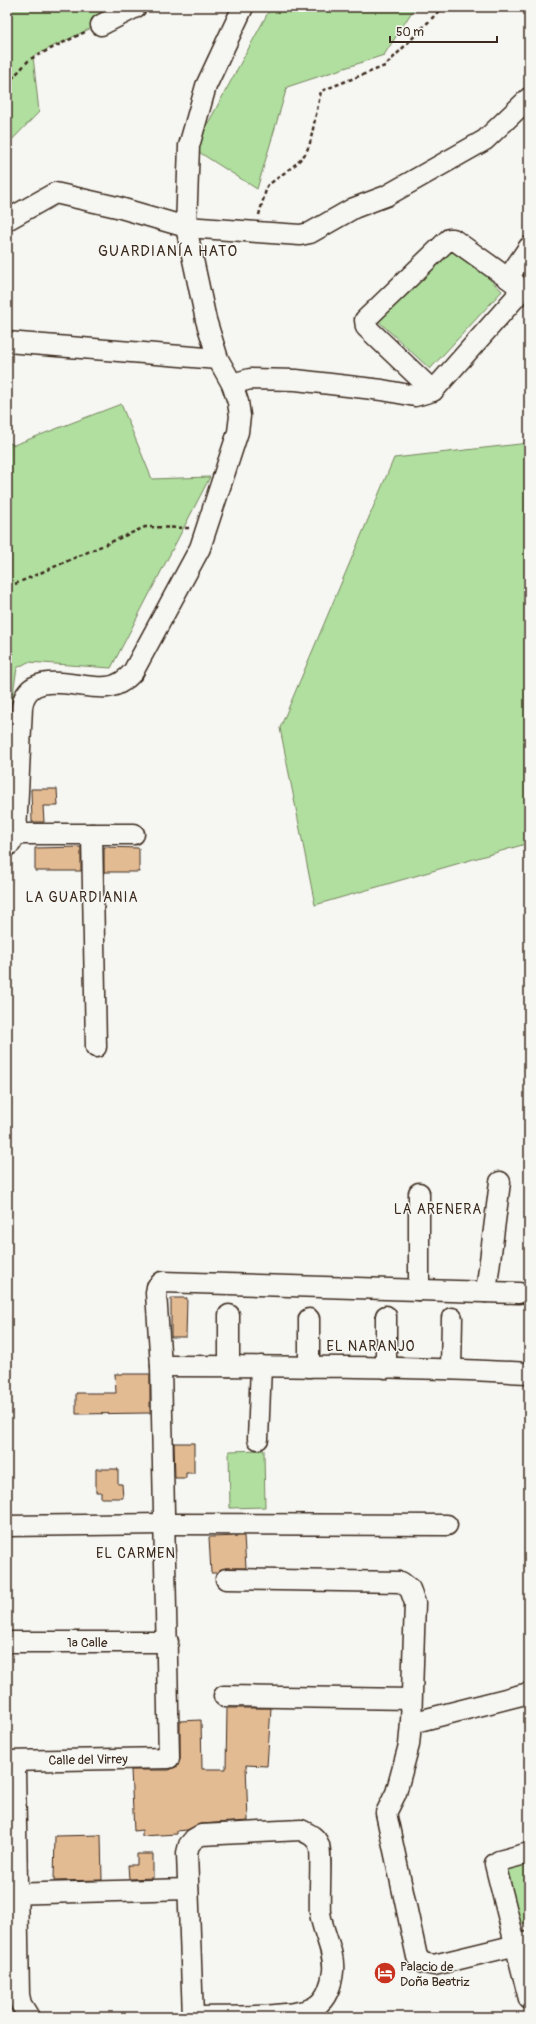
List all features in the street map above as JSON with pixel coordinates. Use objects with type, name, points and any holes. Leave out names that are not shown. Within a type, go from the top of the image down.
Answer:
[{"type":"street","points":[[100,25],[136,7]]},
{"type":"street","points":[[134,834],[92,834],[11,840],[22,708],[26,695],[35,686],[47,682],[108,687],[123,682],[134,672],[200,548],[238,432],[240,416],[238,402],[232,384],[218,360],[206,320],[186,227],[189,146],[206,86],[243,7]]},
{"type":"street","points":[[7,220],[55,193],[186,227],[300,235],[310,232],[354,208],[386,196],[486,140],[529,98]]},
{"type":"street","points":[[232,384],[250,379],[296,380],[382,390],[415,396],[433,391],[516,297],[518,289],[516,284],[458,241],[449,239],[365,320],[366,327],[433,391]]},
{"type":"street","points":[[508,278],[529,247]]},
{"type":"street","points":[[7,342],[218,360]]},
{"type":"street","points":[[92,834],[96,1047]]},
{"type":"street","points":[[486,1292],[500,1182]]},
{"type":"street","points":[[419,1193],[419,1290]]},
{"type":"street","points":[[168,1642],[161,1366],[156,1292],[157,1287],[162,1282],[519,1292]]},
{"type":"street","points":[[229,1316],[229,1366]]},
{"type":"street","points":[[386,1316],[386,1368]]},
{"type":"street","points":[[309,1318],[309,1366]]},
{"type":"street","points":[[451,1369],[452,1318]]},
{"type":"street","points":[[161,1366],[309,1366],[451,1369],[529,1373]]},
{"type":"street","points":[[258,1439],[260,1366]]},
{"type":"street","points":[[7,1526],[164,1524],[448,1525]]},
{"type":"street","points":[[226,1579],[401,1582],[406,1585],[412,1594],[415,1603],[411,1723],[409,1745],[396,1793],[386,1813],[417,1957],[423,1963],[434,1965],[522,1944]]},
{"type":"street","name":"1a Calle","points":[[7,1642],[168,1642]]},
{"type":"street","name":"Calle del Virrey","points":[[11,1766],[169,1758],[168,1642]]},
{"type":"street","points":[[411,1723],[529,1693]]},
{"type":"street","points":[[224,1696],[411,1699]]},
{"type":"street","points":[[11,1766],[12,1894],[21,2004],[29,2017]]},
{"type":"street","points":[[301,1830],[313,1836],[320,1846],[320,1913],[332,1954],[334,1970],[331,1984],[325,1997],[316,2006],[295,2014],[194,2017],[188,1889],[187,1854],[189,1845],[194,1839],[201,1835],[301,1830]]},
{"type":"street","points":[[529,1853],[499,1861],[495,1864],[522,1944],[529,1999]]},
{"type":"street","points":[[12,1894],[188,1889]]},
{"type":"path","points":[[254,231],[268,186],[296,164],[306,153],[310,143],[321,91],[385,66],[443,7]]},
{"type":"path","points":[[7,84],[30,59],[100,25]]},
{"type":"path","points":[[15,584],[145,527],[206,528]]},
{"type":"green space","points":[[7,7],[97,7],[104,22],[33,56],[39,112],[7,145]]},
{"type":"green space","points":[[271,7],[415,7],[384,55],[287,87],[257,189],[194,149]]},
{"type":"green space","points":[[450,242],[502,291],[430,369],[376,319]]},
{"type":"green space","points":[[121,404],[152,479],[210,477],[111,668],[28,662],[17,668],[14,687],[10,800],[7,808],[7,442],[14,445]]},
{"type":"green space","points":[[529,443],[529,843],[315,905],[280,728],[394,458]]},
{"type":"green space","points":[[264,1450],[265,1507],[230,1508],[229,1451]]},
{"type":"green space","points":[[529,1861],[529,1922],[516,1925],[501,1868]]},
{"type":"building","points":[[31,789],[57,789],[58,806],[43,806],[44,822],[32,822]]},
{"type":"building","points":[[81,847],[81,871],[35,871],[35,848]]},
{"type":"building","points":[[104,847],[139,848],[139,872],[104,872]]},
{"type":"building","points":[[171,1298],[187,1298],[186,1337],[171,1337]]},
{"type":"building","points":[[115,1374],[150,1374],[150,1413],[76,1414],[76,1393],[116,1393]]},
{"type":"building","points":[[174,1443],[194,1443],[194,1473],[186,1473],[186,1478],[175,1478]]},
{"type":"building","points":[[96,1469],[118,1469],[118,1484],[122,1484],[123,1498],[101,1498],[101,1492],[96,1492]]},
{"type":"building","points":[[244,1536],[246,1568],[226,1568],[216,1573],[211,1573],[209,1537]]},
{"type":"building","points":[[227,1708],[271,1708],[267,1766],[246,1765],[248,1821],[200,1824],[187,1830],[177,1831],[177,1834],[142,1836],[142,1830],[134,1831],[131,1770],[169,1770],[178,1766],[180,1758],[180,1721],[201,1720],[202,1769],[226,1769]]},
{"type":"building","points":[[101,1835],[102,1880],[54,1881],[55,1836]]},
{"type":"building","points":[[137,1854],[153,1854],[153,1878],[129,1879],[128,1865],[137,1865]]},
{"type":"place","name":"Palacio de Doña Beatriz","points":[[385,1973]]},
{"type":"district","name":"GUARDIANÍA HATO","points":[[168,251]]},
{"type":"district","name":"LA GUARDIANIA","points":[[82,897]]},
{"type":"district","name":"LA ARENERA","points":[[438,1209]]},
{"type":"district","name":"EL NARANJO","points":[[371,1346]]},
{"type":"district","name":"EL CARMEN","points":[[136,1553]]}]
